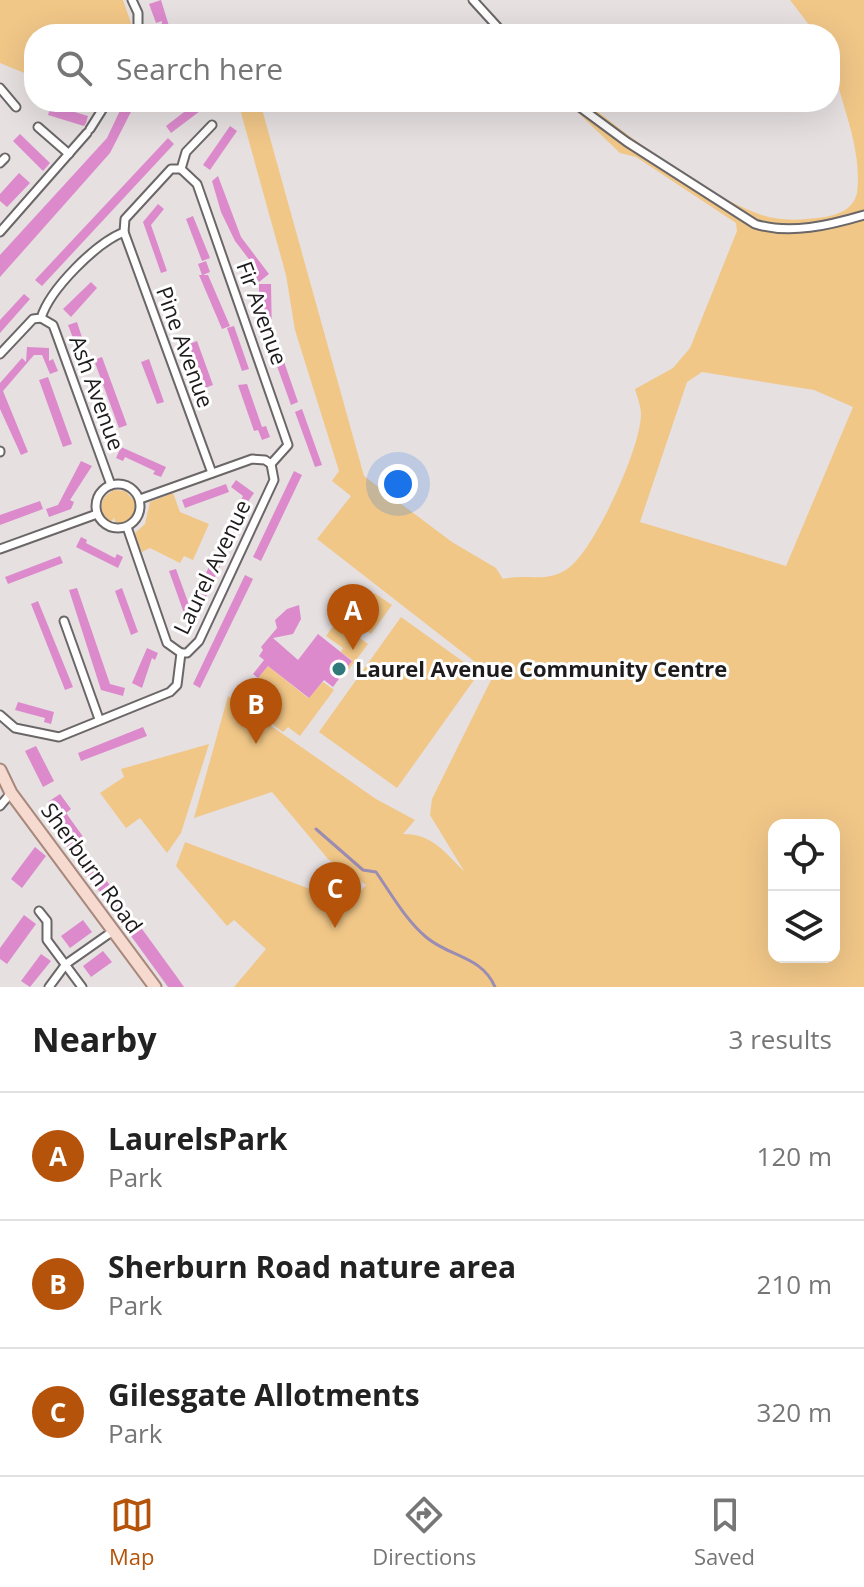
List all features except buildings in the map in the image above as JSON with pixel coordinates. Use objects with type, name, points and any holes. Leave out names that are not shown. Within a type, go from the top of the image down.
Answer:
[{"type":"main road","name":"Sherburn Road","points":[[0,770],[11,793],[155,987]]},
{"type":"street","points":[[132,0],[138,13],[138,24]]},
{"type":"street","points":[[473,0],[495,24]]},
{"type":"street","points":[[0,88],[3,100],[16,107]]},
{"type":"street","points":[[0,232],[69,154],[100,112]]},
{"type":"street","points":[[587,112],[645,154],[755,224],[778,229],[800,228],[864,215]]},
{"type":"street","points":[[0,354],[33,319],[41,318],[46,303],[105,240],[124,232],[125,219],[171,169],[181,169],[186,152],[212,125]]},
{"type":"street","points":[[38,127],[69,154]]},
{"type":"street","name":"Fir Avenue","points":[[181,169],[197,184],[288,440],[272,466]]},
{"type":"street","name":"Pine Avenue","points":[[124,232],[212,473]]},
{"type":"street","name":"Ash Avenue","points":[[41,318],[53,325],[111,485]]},
{"type":"street","points":[[0,549],[97,514],[110,526],[127,527],[138,516],[140,499],[252,459],[265,460],[272,466]]},
{"type":"street","name":"Laurel Avenue","points":[[0,715],[15,728],[53,737],[170,692],[177,685],[181,653],[195,648],[199,641],[274,480],[272,466]]},
{"type":"street","name":"Ash Avenue","points":[[97,514],[97,499],[111,485],[128,486],[140,499]]},
{"type":"street","points":[[127,527],[167,643],[181,653]]},
{"type":"street","points":[[64,621],[99,719]]},
{"type":"street","points":[[0,806],[11,793]]},
{"type":"street","points":[[39,911],[47,921],[47,940],[82,987]]},
{"type":"street","points":[[49,987],[66,964],[113,931]]},
{"type":"shaded area","points":[[0,0],[123,0],[131,24],[24,24],[24,73],[0,63]]},
{"type":"shaded area","points":[[790,0],[864,0],[864,987],[234,987],[266,949],[234,920],[227,926],[176,866],[185,842],[310,889],[317,878],[347,906],[366,885],[328,859],[272,792],[194,818],[228,696],[376,799],[415,820],[403,834],[430,841],[464,871],[430,815],[432,799],[493,676],[317,539],[351,496],[332,481],[339,471],[295,330],[286,275],[241,112],[263,112],[364,476],[452,542],[496,568],[503,579],[555,575],[572,565],[582,554],[616,494],[634,448],[641,411],[635,389],[673,368],[690,348],[737,231],[736,223],[636,157],[620,153],[577,112],[598,112],[715,193],[767,217],[808,219],[831,216],[845,210],[857,193],[856,153],[840,91],[840,24],[808,24]],"holes":[[[702,372],[814,390],[853,407],[786,566],[640,522],[687,382]]]},
{"type":"shaded area","points":[[114,490],[125,491],[135,501],[134,516],[129,522],[116,525],[114,518],[111,522],[103,514],[103,500]]},
{"type":"shaded area","points":[[173,493],[180,512],[209,524],[193,560],[184,556],[180,563],[150,548],[142,552],[134,534],[145,524],[150,502]]},
{"type":"shaded area","points":[[374,593],[392,605],[371,634],[354,621]]},
{"type":"shaded area","points":[[401,617],[479,673],[397,788],[319,732]]},
{"type":"shaded area","points":[[337,621],[368,644],[343,677],[352,660],[341,652],[343,648],[326,636]]},
{"type":"shaded area","points":[[268,666],[308,698],[323,682],[334,690],[300,736],[288,727],[283,732],[240,700]]},
{"type":"shaded area","points":[[209,744],[181,833],[167,853],[140,818],[126,828],[100,793],[124,777],[121,769]]},
{"type":"waterway","points":[[316,829],[363,870],[376,872],[418,930],[435,944],[474,963],[495,987]]},
{"type":"place","name":"LaurelsPark","points":[[353,650]]},
{"type":"place","name":"Laurel Avenue Community Centre","points":[[339,669]]},
{"type":"place","name":"Sherburn Road nature area","points":[[256,744]]},
{"type":"place","name":"Gilesgate Allotments","points":[[335,928]]}]
